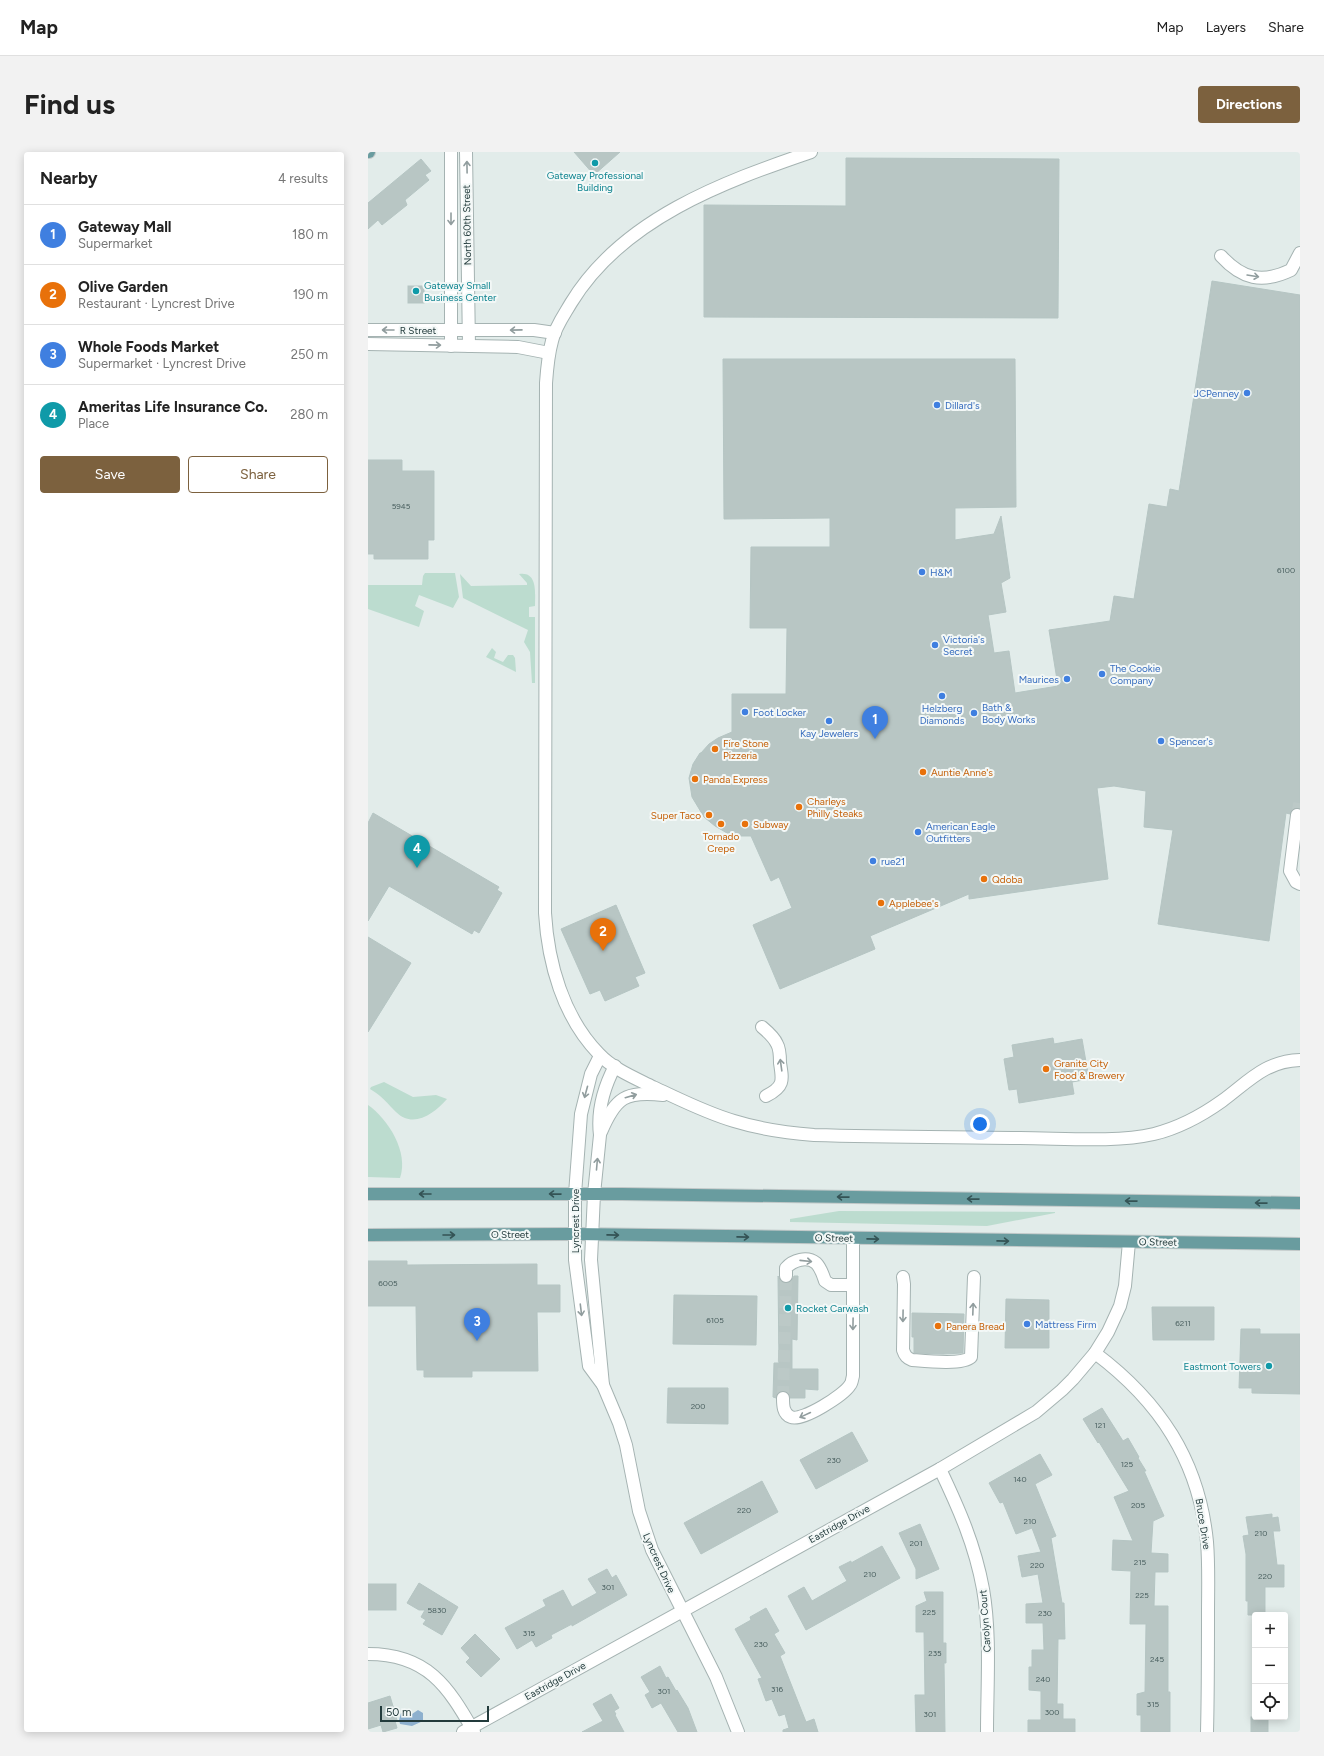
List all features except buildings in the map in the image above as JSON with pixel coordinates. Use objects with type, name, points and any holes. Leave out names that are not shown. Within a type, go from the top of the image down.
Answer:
[{"type":"main road","points":[[368,1194],[594,1194],[1300,1204]]},
{"type":"main road","name":"O Street","points":[[368,1235],[592,1234],[854,1239],[1300,1244]]},
{"type":"street","name":"North 60th Street","points":[[451,152],[451,346]]},
{"type":"street","name":"North 60th Street","points":[[466,152],[469,346]]},
{"type":"street","points":[[811,152],[747,174],[710,190],[664,215],[643,229],[609,256],[584,283],[562,317],[549,352],[546,383],[546,930],[551,964],[559,986],[576,1023],[586,1039],[600,1056],[633,1077],[672,1096],[732,1121],[769,1130],[790,1133],[847,1136],[1116,1138],[1153,1134],[1177,1127],[1205,1112],[1265,1068],[1278,1063],[1300,1060]]},
{"type":"street","points":[[1221,256],[1231,267],[1244,274],[1254,277],[1268,278],[1291,270],[1300,253]]},
{"type":"street","name":"R Street","points":[[368,330],[534,330],[555,333]]},
{"type":"street","name":"R Street","points":[[368,344],[518,347],[549,352]]},
{"type":"street","points":[[1297,815],[1296,848],[1290,871],[1296,882],[1300,884]]},
{"type":"street","points":[[762,1027],[774,1038],[778,1045],[783,1079],[780,1087],[766,1096]]},
{"type":"street","name":"Lyncrest Drive","points":[[600,1056],[591,1074],[581,1114],[574,1194],[576,1271],[589,1366],[603,1385],[626,1445],[636,1498],[646,1536],[658,1564],[716,1677],[738,1732]]},
{"type":"street","name":"Lyncrest Drive","points":[[603,1385],[602,1362],[591,1266],[592,1234],[600,1134],[598,1120],[606,1087],[615,1066]]},
{"type":"street","points":[[600,1134],[608,1114],[620,1100],[631,1095],[645,1093],[672,1096]]},
{"type":"street","points":[[783,1398],[783,1407],[786,1414],[792,1418],[800,1417],[829,1402],[851,1385],[853,1376],[854,1239]]},
{"type":"street","name":"Eastridge Drive","points":[[470,1730],[682,1610],[940,1469],[1020,1422],[1045,1404],[1068,1385],[1094,1353],[1108,1332],[1120,1306],[1127,1271],[1129,1242]]},
{"type":"street","points":[[786,1276],[786,1268],[791,1263],[806,1259],[816,1263],[821,1270],[825,1281],[831,1285],[854,1285]]},
{"type":"street","points":[[903,1277],[904,1355],[912,1360],[961,1361],[969,1359],[972,1354],[974,1277]]},
{"type":"street","name":"Bruce Drive","points":[[1094,1353],[1133,1385],[1161,1416],[1179,1446],[1198,1494],[1205,1525],[1208,1558],[1207,1732]]},
{"type":"street","name":"Carolyn Court","points":[[940,1469],[966,1525],[984,1590],[987,1621],[987,1732]]},
{"type":"street","points":[[368,1654],[390,1655],[403,1659],[418,1665],[434,1676],[453,1695],[470,1730]]},
{"type":"green space","points":[[425,573],[455,573],[459,597],[453,608],[419,595],[415,606],[424,611],[419,627],[368,609],[368,585],[422,585],[423,576]]},
{"type":"green space","points":[[460,574],[471,586],[527,585],[519,574],[530,576],[535,589],[535,606],[529,607],[529,617],[535,617],[535,683],[532,683],[530,652],[524,642],[528,630],[463,598]]},
{"type":"green space","points":[[492,648],[496,652],[494,658],[503,662],[508,655],[513,655],[515,658],[516,672],[486,657]]},
{"type":"green space","points":[[384,1082],[413,1097],[436,1095],[447,1099],[436,1110],[423,1118],[409,1119],[396,1112],[381,1097],[370,1089],[371,1087]]},
{"type":"green space","points":[[368,1105],[383,1119],[395,1137],[402,1158],[400,1178],[368,1177]]},
{"type":"green space","points":[[839,1211],[1055,1213],[987,1226],[790,1222],[790,1219]]},
{"type":"water","points":[[418,1710],[423,1713],[423,1721],[412,1726],[400,1724],[399,1720],[401,1713],[412,1714]]},
{"type":"tunnel","points":[[1297,815],[1300,800]]},
{"type":"tunnel","points":[[783,1398],[786,1276]]},
{"type":"place","name":"Gateway Professional Building","points":[[595,163]]},
{"type":"place","name":"Gateway Small Business Center","points":[[416,291]]},
{"type":"place","name":"JCPenney","points":[[1247,393]]},
{"type":"place","name":"Dillard's","points":[[937,405]]},
{"type":"place","name":"H&M","points":[[922,572]]},
{"type":"place","name":"Victoria's Secret","points":[[935,645]]},
{"type":"place","name":"The Cookie Company","points":[[1102,674]]},
{"type":"place","name":"Maurices","points":[[1067,679]]},
{"type":"place","name":"Helzberg Diamonds","points":[[942,696]]},
{"type":"place","name":"Foot Locker","points":[[745,712]]},
{"type":"place","name":"Bath & Body Works","points":[[974,713]]},
{"type":"place","name":"Kay Jewelers","points":[[829,721]]},
{"type":"place","name":"Gateway Mall","points":[[875,739]]},
{"type":"place","name":"Spencer's","points":[[1161,741]]},
{"type":"place","name":"Fire Stone Pizzeria","points":[[715,749]]},
{"type":"place","name":"Auntie Anne's","points":[[923,772]]},
{"type":"place","name":"Panda Express","points":[[695,779]]},
{"type":"place","name":"Charleys Philly Steaks","points":[[799,807]]},
{"type":"place","name":"Super Taco","points":[[709,815]]},
{"type":"place","name":"Tornado Crepe","points":[[721,824]]},
{"type":"place","name":"Subway","points":[[745,824]]},
{"type":"place","name":"American Eagle Outfitters","points":[[918,832]]},
{"type":"place","name":"rue21","points":[[873,861]]},
{"type":"place","name":"Ameritas Life Insurance Co.","points":[[417,868]]},
{"type":"place","name":"Qdoba","points":[[984,879]]},
{"type":"place","name":"Applebee's","points":[[881,903]]},
{"type":"place","name":"Olive Garden","points":[[603,951]]},
{"type":"place","name":"Granite City Food & Brewery","points":[[1046,1069]]},
{"type":"place","name":"Rocket Carwash","points":[[788,1308]]},
{"type":"place","name":"Mattress Firm","points":[[1027,1324]]},
{"type":"place","name":"Panera Bread","points":[[938,1326]]},
{"type":"place","name":"Whole Foods Market","points":[[477,1341]]},
{"type":"place","name":"Eastmont Towers","points":[[1269,1366]]}]
